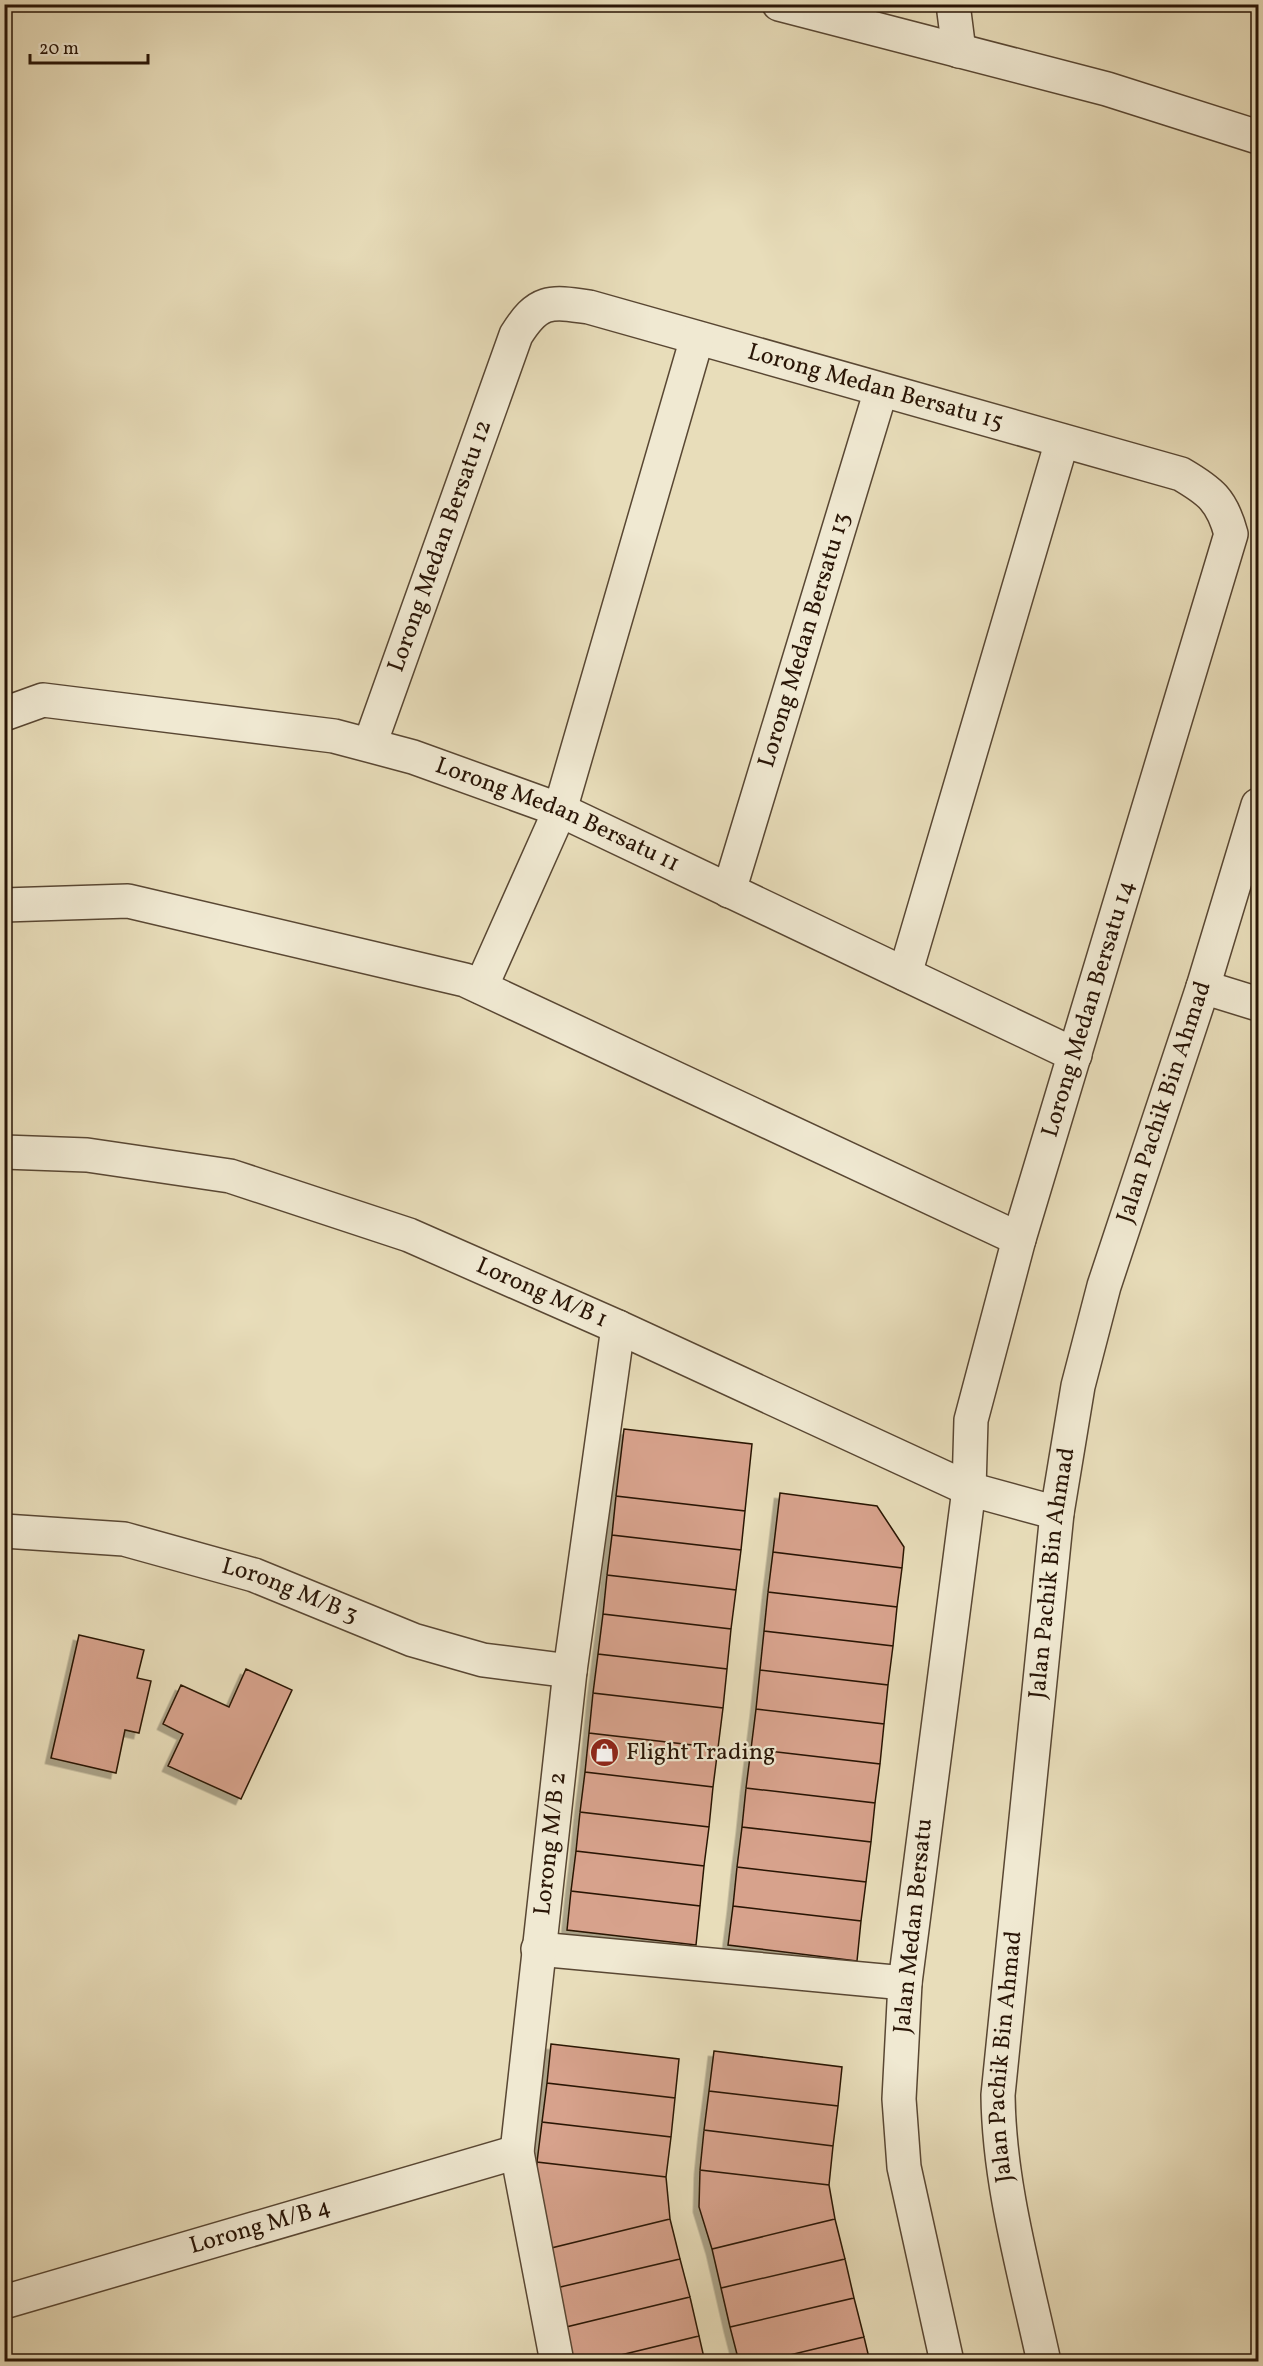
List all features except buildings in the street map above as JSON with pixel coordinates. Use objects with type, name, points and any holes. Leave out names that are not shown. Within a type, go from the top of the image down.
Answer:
[{"type":"street","points":[[779,4],[1107,89],[1258,137]]},
{"type":"street","points":[[953,4],[959,51]]},
{"type":"street","name":"Lorong Medan Bersatu 15","points":[[511,348],[528,315],[542,306],[562,303],[589,307],[1181,474],[1206,489],[1225,512],[1231,534]]},
{"type":"street","points":[[482,987],[560,810],[697,338]]},
{"type":"street","name":"Lorong Medan Bersatu 12","points":[[370,744],[511,348]]},
{"type":"street","name":"Lorong Medan Bersatu 13","points":[[729,891],[881,390]]},
{"type":"street","points":[[905,974],[1062,441]]},
{"type":"street","name":"Lorong Medan Bersatu 14","points":[[969,1489],[971,1420],[1019,1239],[1231,534]]},
{"type":"street","name":"Lorong Medan Bersatu 11","points":[[4,714],[43,700],[334,736],[413,757],[560,810],[1075,1055]]},
{"type":"street","name":"Jalan Pachik Bin Ahmad","points":[[1044,2361],[1007,2187],[998,2132],[998,2095],[1057,1513],[1078,1386],[1104,1286],[1203,987],[1258,805]]},
{"type":"street","points":[[4,905],[128,901],[453,978],[482,987],[1019,1239]]},
{"type":"street","points":[[1203,987],[1258,1004]]},
{"type":"street","name":"Lorong M/B 1","points":[[4,1152],[87,1155],[230,1176],[409,1235],[618,1327],[969,1489],[1057,1513]]},
{"type":"street","name":"Lorong M/B 2","points":[[557,2361],[517,2152],[570,1671],[618,1327]]},
{"type":"street","name":"Jalan Medan Bersatu","points":[[947,2361],[904,2167],[899,2100],[905,1983],[969,1489]]},
{"type":"street","name":"Lorong M/B 3","points":[[4,1531],[124,1539],[254,1575],[423,1643],[483,1660],[570,1671]]},
{"type":"street","points":[[538,1949],[905,1983]]},
{"type":"street","name":"Lorong M/B 4","points":[[4,2302],[517,2152]]},
{"type":"place","name":"Flight Trading","points":[[605,1753]]}]
